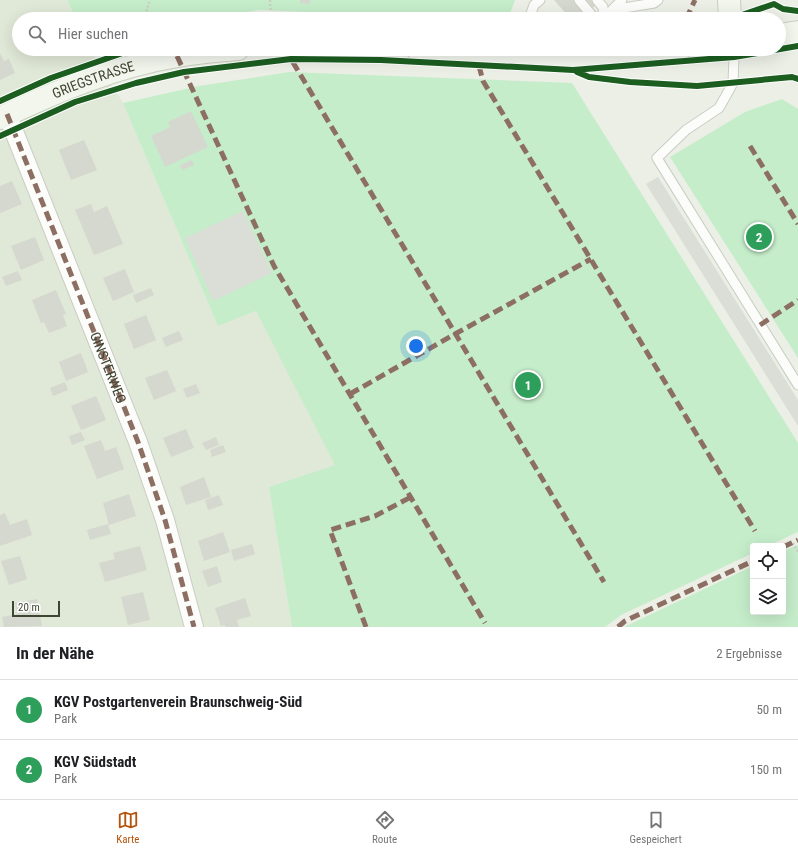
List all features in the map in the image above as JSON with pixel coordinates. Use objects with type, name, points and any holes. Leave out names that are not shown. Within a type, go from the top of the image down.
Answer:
[{"type":"street","points":[[728,0],[729,12]]},
{"type":"street","points":[[786,34],[798,32]]},
{"type":"street","name":"GRIEGSTRASSE","points":[[4,116],[54,92],[97,77],[177,56]]},
{"type":"street","points":[[561,56],[578,56]]},
{"type":"street","name":"GINSTERWEG","points":[[4,116],[138,442],[165,520],[194,627]]},
{"type":"lane","points":[[532,12],[534,5],[540,0]]},
{"type":"lane","points":[[579,0],[589,12]]},
{"type":"lane","points":[[597,0],[603,7],[603,12]]},
{"type":"lane","points":[[612,10],[614,0]]},
{"type":"lane","points":[[612,10],[622,0]]},
{"type":"lane","points":[[612,10],[654,3],[658,0]]},
{"type":"lane","points":[[734,56],[733,83],[719,108],[686,130],[657,158],[798,385]]},
{"type":"path","points":[[146,12],[150,0]]},
{"type":"path","points":[[270,0],[271,12]]},
{"type":"path","points":[[793,543],[798,552]]},
{"type":"shaded area","points":[[0,0],[67,0],[73,12],[12,12],[12,56],[94,56],[123,103],[218,326],[256,311],[336,465],[269,487],[292,627],[0,627]]},
{"type":"shaded area","points":[[658,177],[798,400],[798,426],[646,184]]},
{"type":"shaded area","points":[[243,211],[272,273],[213,301],[185,238]]},
{"type":"green space","points":[[67,0],[515,0],[511,12],[304,12],[259,10],[247,12],[73,12]]},
{"type":"green space","points":[[289,72],[572,83],[798,443],[798,532],[774,543],[750,543],[750,554],[621,615],[605,627],[292,627],[269,487],[335,465],[256,311],[218,326],[123,103],[199,86]]},
{"type":"green space","points":[[782,99],[798,109],[798,358],[670,157],[745,112]]},
{"type":"green space","points":[[798,545],[798,627],[624,627],[750,567],[750,615],[786,615],[786,550]]},
{"type":"building","points":[[300,0],[310,0],[310,4],[300,3]]},
{"type":"building","points":[[554,0],[602,0],[587,12],[565,12]]},
{"type":"building","points":[[0,53],[4,61],[9,59],[15,73],[0,80]]},
{"type":"building","points":[[191,111],[208,147],[165,167],[151,136],[170,127],[168,122]]},
{"type":"building","points":[[84,140],[97,170],[71,180],[59,150]]},
{"type":"building","points":[[192,160],[194,165],[182,170],[180,165]]},
{"type":"building","points":[[12,181],[22,204],[0,213],[0,186]]},
{"type":"building","points":[[91,204],[94,212],[107,206],[123,244],[94,255],[75,210]]},
{"type":"building","points":[[35,237],[44,260],[21,270],[11,246]]},
{"type":"building","points":[[125,269],[134,292],[113,301],[103,278]]},
{"type":"building","points":[[18,271],[22,280],[6,286],[2,277]]},
{"type":"building","points":[[151,288],[154,295],[136,303],[133,295]]},
{"type":"building","points":[[56,290],[66,314],[63,315],[67,326],[49,333],[44,322],[41,323],[32,300]]},
{"type":"building","points":[[146,315],[156,340],[134,349],[124,324]]},
{"type":"building","points":[[179,331],[183,340],[166,347],[162,338]]},
{"type":"building","points":[[81,353],[88,372],[66,381],[59,362]]},
{"type":"building","points":[[167,370],[176,391],[154,400],[145,378]]},
{"type":"building","points":[[65,382],[68,390],[53,396],[50,388]]},
{"type":"building","points":[[196,384],[200,393],[187,398],[183,389]]},
{"type":"building","points":[[96,396],[106,420],[81,430],[71,406]]},
{"type":"building","points":[[186,429],[194,448],[171,457],[163,438]]},
{"type":"building","points":[[81,432],[85,440],[72,445],[69,436]]},
{"type":"building","points":[[216,437],[219,445],[206,450],[202,443]]},
{"type":"building","points":[[101,440],[105,451],[116,447],[124,469],[97,479],[84,446]]},
{"type":"building","points":[[223,445],[226,452],[212,457],[210,450]]},
{"type":"building","points":[[204,477],[211,497],[186,505],[180,487]]},
{"type":"building","points":[[129,494],[136,516],[109,525],[103,503]]},
{"type":"building","points":[[219,495],[223,505],[208,510],[205,500]]},
{"type":"building","points":[[5,513],[10,525],[27,519],[32,535],[0,546],[0,515]]},
{"type":"building","points":[[108,524],[111,534],[90,540],[87,530]]},
{"type":"building","points":[[223,532],[230,552],[204,561],[198,541]]},
{"type":"building","points":[[252,544],[255,554],[234,561],[231,550]]},
{"type":"building","points":[[140,546],[147,570],[105,582],[99,563],[115,559],[113,553]]},
{"type":"building","points":[[20,556],[27,579],[9,585],[1,561]]},
{"type":"building","points":[[217,566],[222,582],[208,587],[202,571]]},
{"type":"building","points":[[143,592],[150,620],[128,625],[121,597]]},
{"type":"building","points":[[245,598],[251,616],[237,620],[239,627],[225,627],[225,625],[221,626],[215,608]]},
{"type":"building","points":[[37,599],[42,626],[4,627],[2,617],[17,614],[15,603]]},
{"type":"marked path","points":[[689,12],[695,0]]},
{"type":"marked path","points":[[177,56],[274,266],[485,623]]},
{"type":"marked path","points":[[289,56],[604,582]]},
{"type":"marked path","points":[[479,66],[483,81],[755,531]]},
{"type":"marked path","points":[[7,114],[138,442],[165,520],[194,627]]},
{"type":"marked path","points":[[750,146],[798,224]]},
{"type":"marked path","points":[[350,394],[591,259]]},
{"type":"marked path","points":[[760,325],[798,300]]},
{"type":"marked path","points":[[366,627],[330,530],[375,516],[411,497]]},
{"type":"marked path","points":[[786,546],[798,540]]},
{"type":"marked path","points":[[618,627],[625,621],[750,562]]},
{"type":"cycle path","points":[[751,12],[774,4],[783,9],[798,11]]},
{"type":"cycle path","points":[[786,48],[798,46]]},
{"type":"cycle path","points":[[0,101],[51,78],[114,56]]},
{"type":"cycle path","points":[[0,136],[75,102],[136,83],[184,72],[291,59],[381,60],[573,70],[740,56]]},
{"type":"cycle path","points":[[577,72],[589,77],[630,82],[697,86],[792,77],[798,79]]},
{"type":"place","name":"KGV Südstadt","points":[[759,237]]},
{"type":"place","name":"KGV Postgartenverein Braunschweig-Süd","points":[[528,385]]}]
